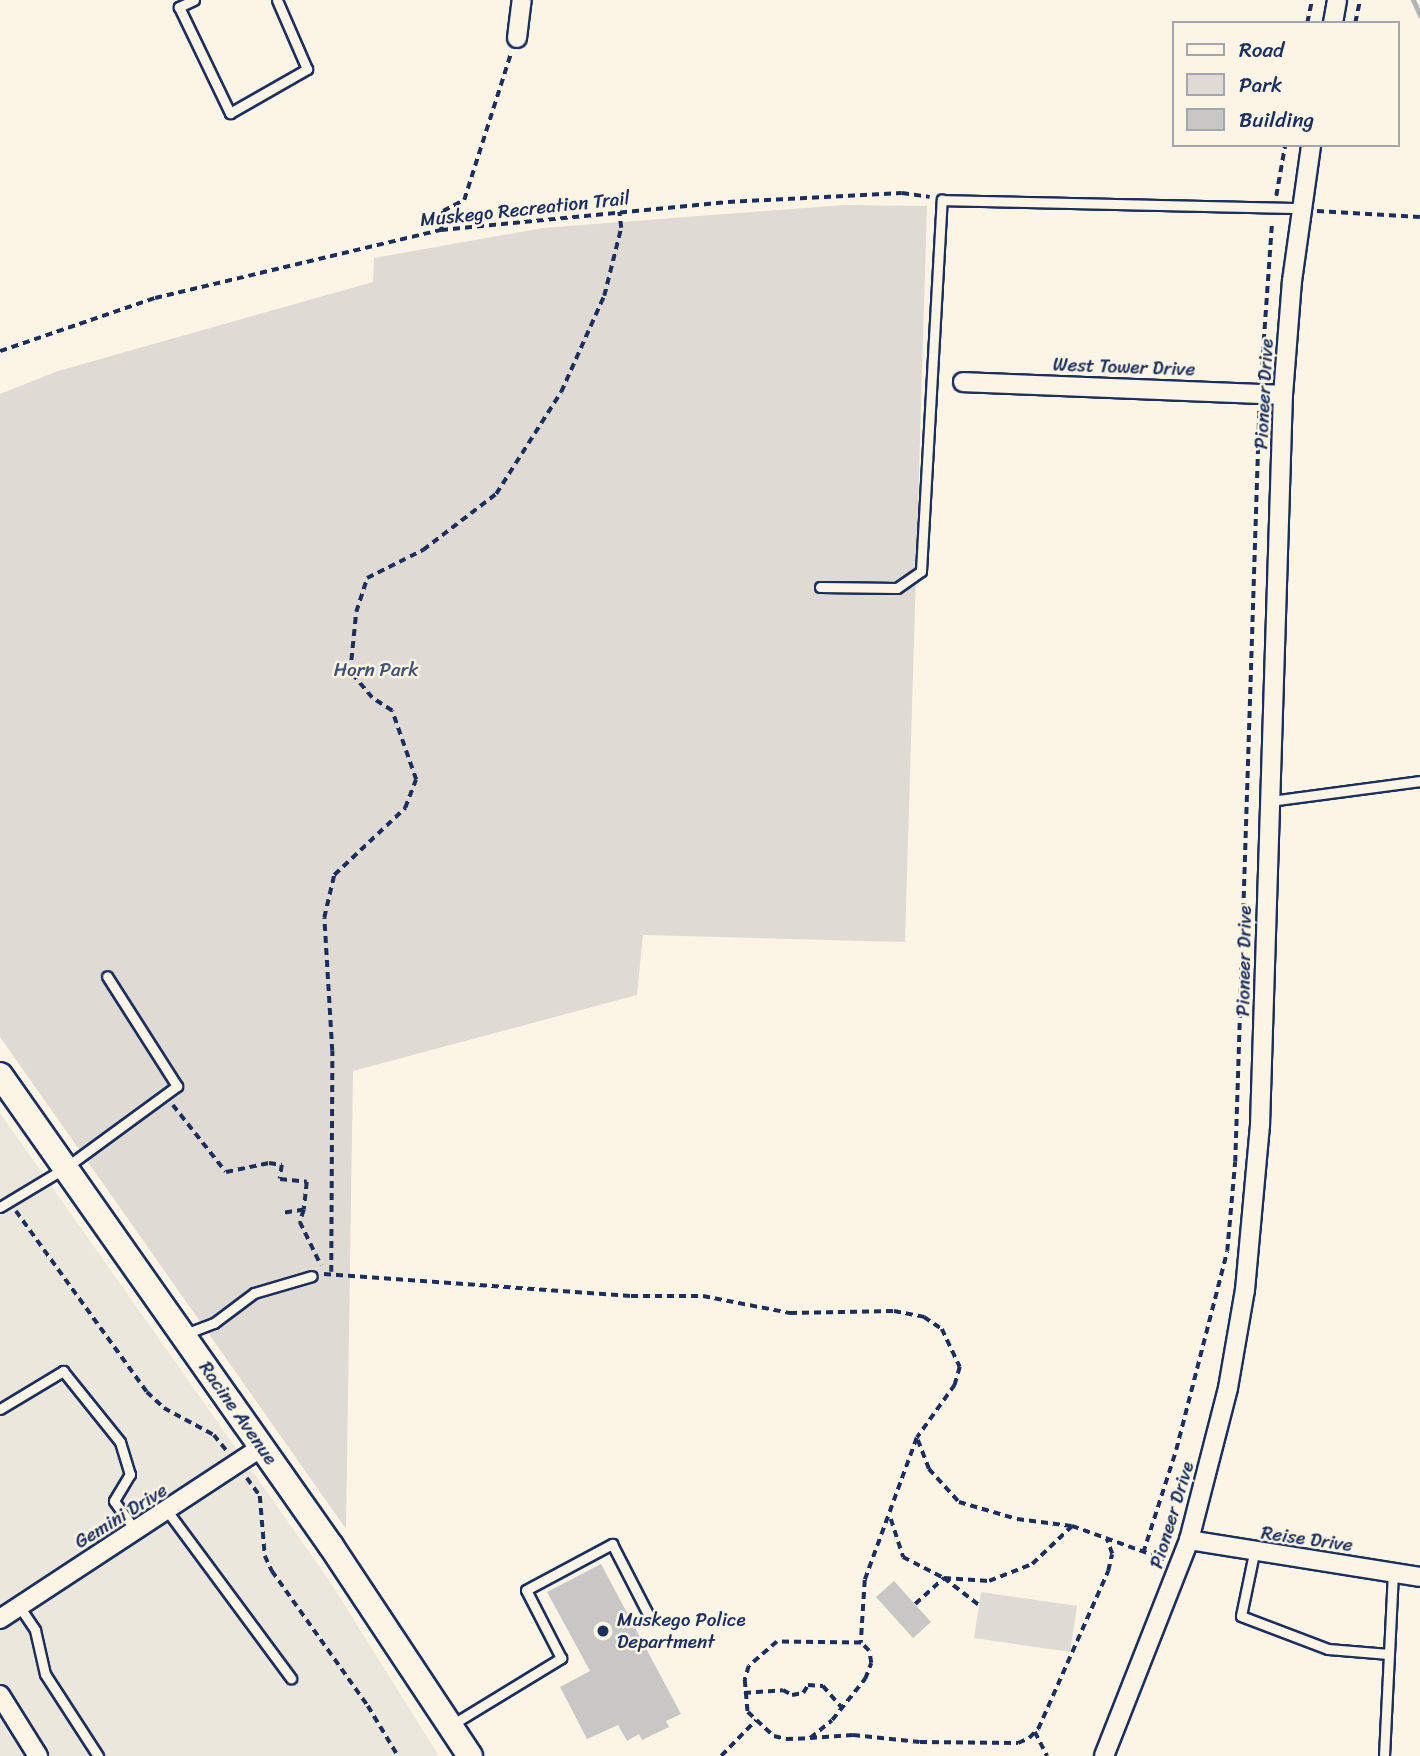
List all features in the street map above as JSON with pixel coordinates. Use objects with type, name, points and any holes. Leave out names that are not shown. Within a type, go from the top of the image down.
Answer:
[{"type":"main road","name":"Racine Avenue","points":[[0,1075],[262,1447],[470,1756]]},
{"type":"street","points":[[517,38],[522,0]]},
{"type":"street","points":[[1333,21],[1337,0]]},
{"type":"street","name":"Pioneer Drive","points":[[1104,1756],[1189,1540],[1228,1388],[1251,1239],[1260,1125],[1283,395],[1300,208],[1311,147]]},
{"type":"street","name":"West Tower Drive","points":[[963,382],[1283,395]]},
{"type":"street","name":"Gemini Drive","points":[[0,1619],[262,1447]]},
{"type":"street","name":"Reise Drive","points":[[1189,1540],[1254,1553],[1420,1577]]},
{"type":"street","points":[[0,1695],[38,1756]]},
{"type":"lane","points":[[194,0],[179,6],[230,113],[307,69],[277,0]]},
{"type":"lane","points":[[820,587],[897,588],[921,571],[942,200],[1300,208]]},
{"type":"lane","points":[[1270,801],[1420,781]]},
{"type":"lane","points":[[4,1204],[65,1168],[177,1086],[107,976]]},
{"type":"lane","points":[[183,1335],[214,1323],[254,1293],[312,1276]]},
{"type":"lane","points":[[0,1409],[63,1371],[120,1442],[130,1474],[114,1501],[136,1531]]},
{"type":"lane","points":[[168,1511],[291,1678]]},
{"type":"lane","points":[[452,1726],[561,1658],[526,1590],[587,1557],[612,1544],[651,1620]]},
{"type":"lane","points":[[1254,1553],[1241,1616],[1328,1649],[1389,1654]]},
{"type":"lane","points":[[1384,1756],[1393,1573]]},
{"type":"lane","points":[[19,1606],[35,1630],[45,1674],[98,1756]]},
{"type":"path","points":[[1307,21],[1312,0]]},
{"type":"path","points":[[1355,21],[1360,0]]},
{"type":"path","points":[[441,230],[443,211],[464,200],[517,38]]},
{"type":"path","points":[[1277,191],[1284,147]]},
{"type":"path","name":"Muskego Recreation Trail","points":[[0,351],[155,299],[441,230],[619,212],[902,193],[942,200]]},
{"type":"path","points":[[1300,208],[1330,214],[1420,217]]},
{"type":"path","points":[[331,1272],[332,1051],[324,918],[334,875],[405,808],[416,780],[391,711],[372,698],[350,672],[356,612],[367,578],[423,550],[496,494],[561,392],[604,296],[621,228],[619,212]]},
{"type":"path","points":[[1261,382],[1272,220]]},
{"type":"path","points":[[1143,1553],[1176,1450],[1227,1251],[1236,1148],[1259,402]]},
{"type":"path","points":[[165,1095],[226,1172],[269,1163],[282,1165],[280,1179],[307,1182],[300,1222],[326,1273]]},
{"type":"path","points":[[4,1204],[147,1392],[222,1445]]},
{"type":"path","points":[[280,1214],[304,1210]]},
{"type":"path","points":[[312,1276],[331,1272],[631,1296],[702,1296],[790,1312],[859,1309],[924,1318],[942,1329],[960,1367],[943,1407],[917,1438],[891,1517],[865,1580],[861,1643]]},
{"type":"path","points":[[917,1438],[929,1469],[959,1502],[1017,1520],[1072,1525],[1143,1553],[1181,1563]]},
{"type":"path","points":[[260,1496],[265,1556],[272,1571],[368,1706],[398,1756]]},
{"type":"path","points":[[891,1517],[903,1557],[944,1578],[979,1605]]},
{"type":"path","points":[[915,1604],[944,1578],[989,1581],[1010,1576],[1032,1564],[1072,1525]]},
{"type":"path","points":[[810,1738],[842,1708],[865,1679],[871,1663],[869,1651],[861,1643],[777,1642],[749,1666],[744,1693],[748,1712],[774,1735],[810,1738],[853,1735],[920,1742],[1018,1743],[1035,1732],[1108,1571],[1112,1554],[1107,1540]]},
{"type":"path","points":[[744,1693],[783,1689],[792,1695],[803,1693],[808,1685],[822,1686],[842,1708]]},
{"type":"path","points":[[721,1756],[756,1720]]},
{"type":"path","points":[[1035,1732],[1047,1756]]},
{"type":"shaded area","points":[[0,1113],[329,1580],[439,1756],[0,1756]]},
{"type":"green space","name":"Horn Park","points":[[844,205],[927,206],[905,942],[643,935],[637,995],[353,1071],[346,1529],[0,1037],[0,394],[58,371],[373,282],[374,258],[543,228]]},
{"type":"green space","points":[[981,1592],[1077,1606],[1070,1652],[974,1638]]},
{"type":"building","name":"Muskego Police Department","points":[[601,1564],[681,1714],[666,1721],[669,1727],[642,1740],[639,1734],[627,1741],[618,1725],[587,1739],[560,1687],[590,1671],[547,1592]]},
{"type":"building","points":[[894,1581],[931,1622],[913,1638],[876,1597]]},
{"type":"waterway","points":[[1413,0],[1420,15]]},
{"type":"place","name":"Muskego Police Department","points":[[603,1631]]}]
